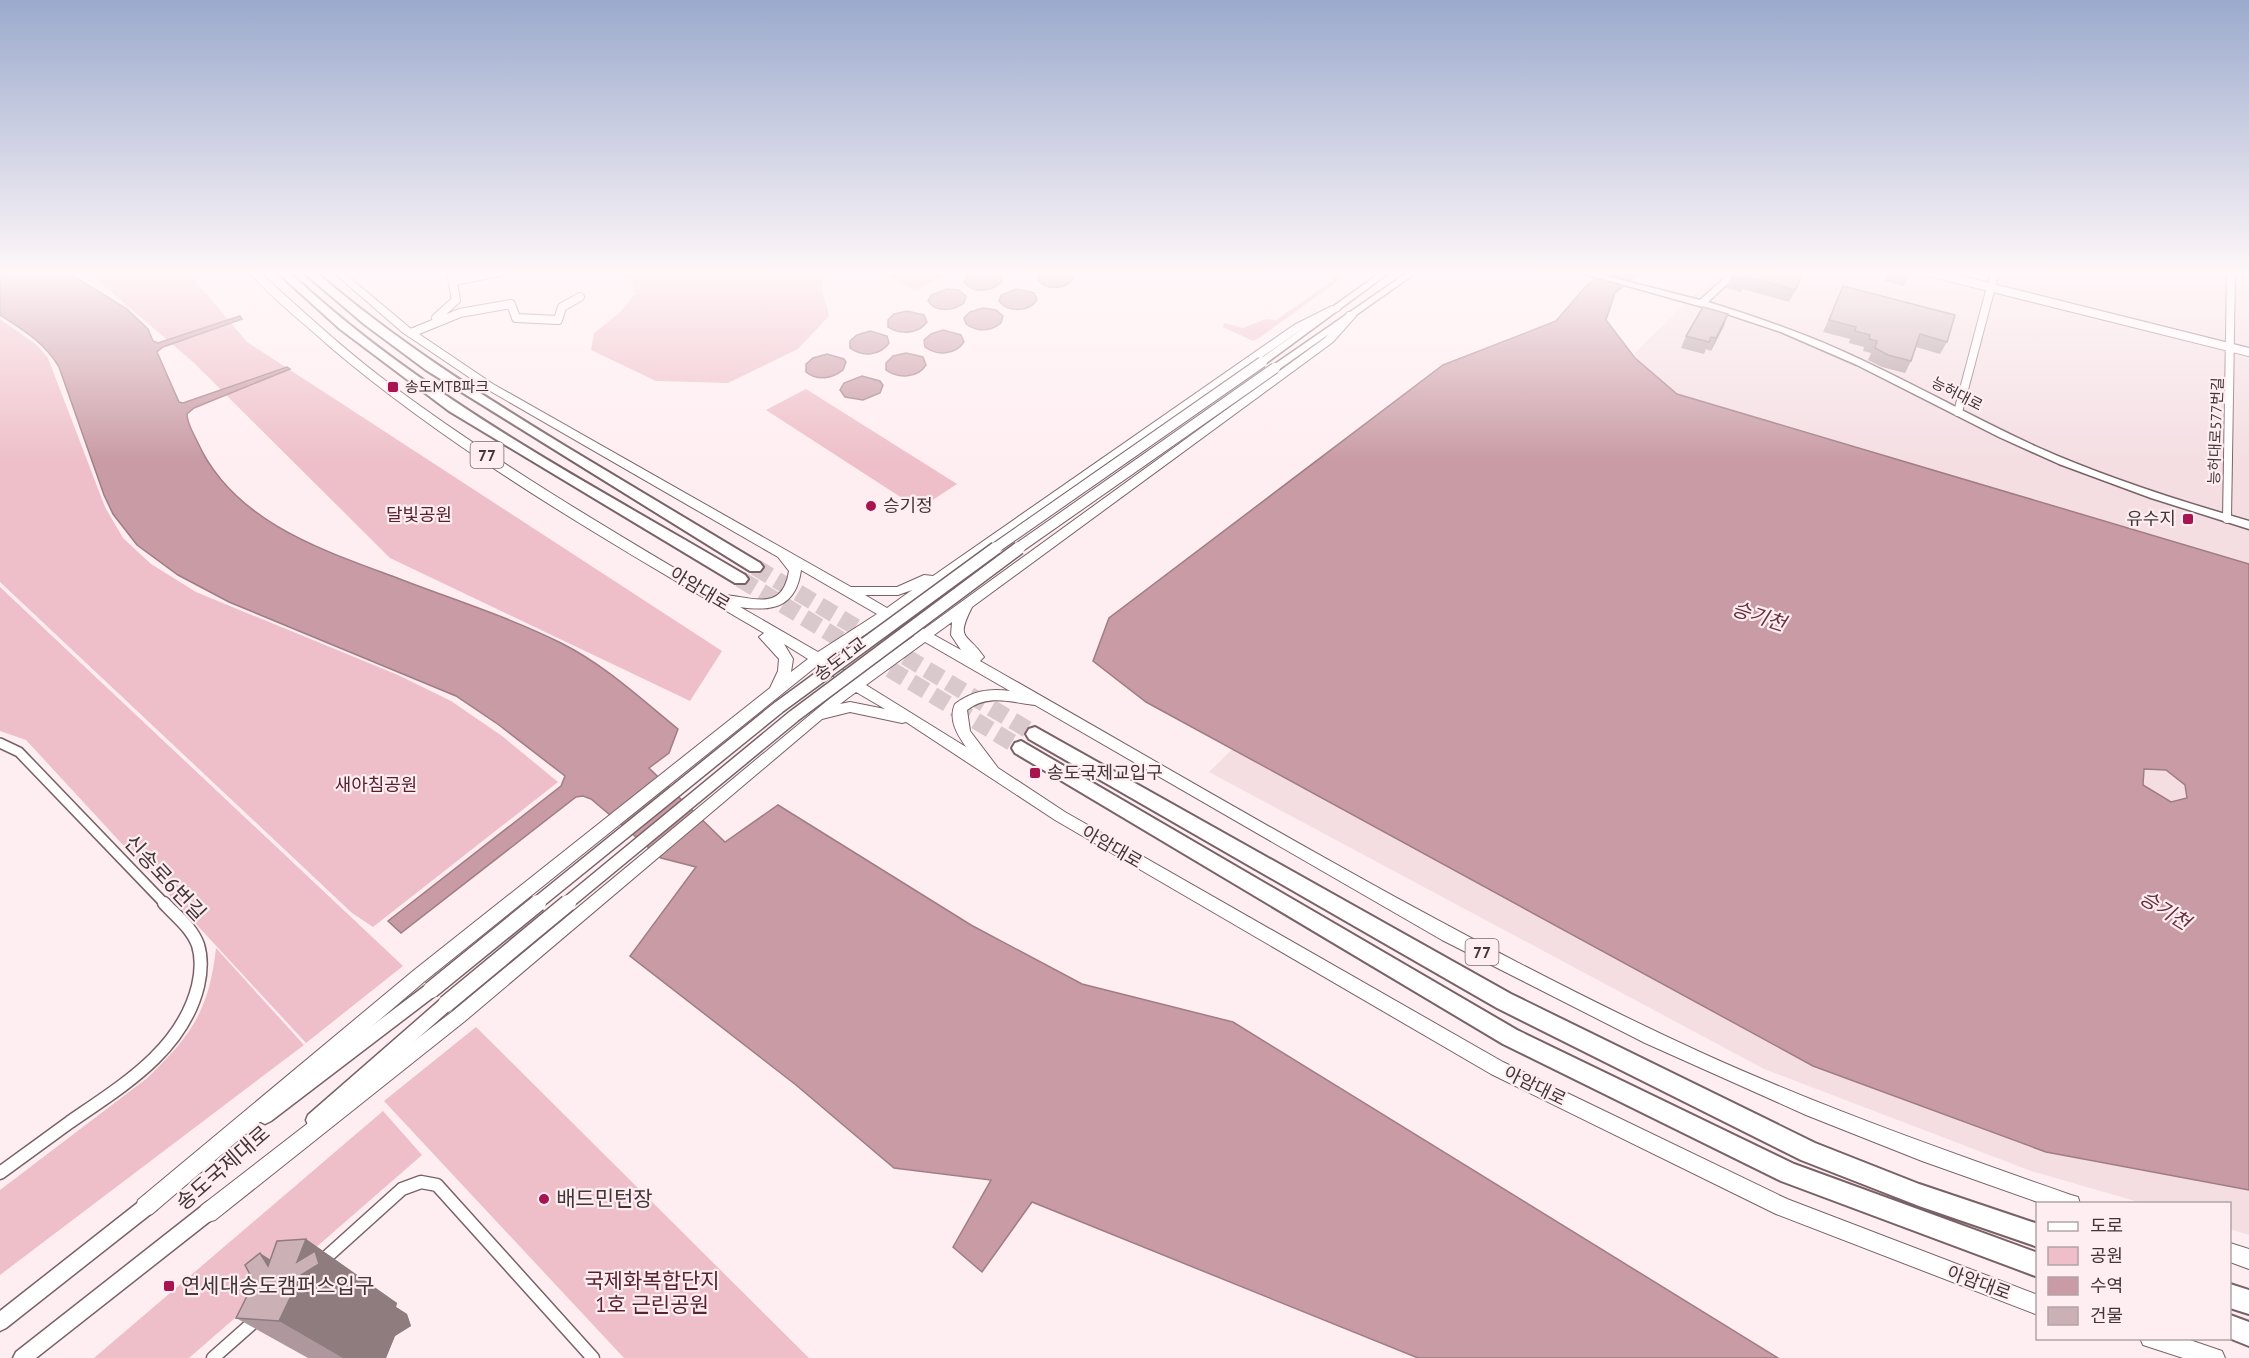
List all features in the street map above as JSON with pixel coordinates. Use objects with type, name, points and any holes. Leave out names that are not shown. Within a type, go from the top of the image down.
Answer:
[{"type":"highway","name":"아암대로","points":[[356,335],[454,408],[740,579]]},
{"type":"highway","points":[[386,335],[475,398],[755,567]]},
{"type":"highway","name":"아암대로","points":[[2036,1236],[1919,1195],[1809,1152],[1514,1006],[1028,741],[1510,1037],[1788,1173],[2036,1265]]},
{"type":"highway","points":[[2231,1297],[2249,1302]]},
{"type":"highway","points":[[2231,1329],[2249,1334]]},
{"type":"main road","name":"아암대로","points":[[324,335],[405,401],[557,502],[819,659],[855,685],[1080,828],[1497,1068],[1783,1207],[2036,1305]]},
{"type":"main road","name":"77","points":[[414,335],[489,386],[1448,935],[1602,1014],[1777,1095],[1965,1167],[2068,1202]]},
{"type":"main road","points":[[145,1207],[419,976],[819,659],[1287,335]]},
{"type":"main road","name":"송도1교","points":[[431,990],[779,707],[979,560],[1299,335]]},
{"type":"main road","name":"송도1교","points":[[453,1010],[794,716],[992,567],[1322,335]]},
{"type":"main road","points":[[208,1213],[453,1010],[855,685],[1333,335]]},
{"type":"main road","name":"능허대로","points":[[1796,335],[1866,364],[2050,457],[2108,481],[2249,525]]},
{"type":"main road","points":[[714,598],[757,606],[772,603],[786,595],[795,585],[795,570],[779,551]]},
{"type":"main road","points":[[850,591],[898,591],[947,571]]},
{"type":"main road","points":[[970,601],[959,618],[955,633],[958,640],[993,673]]},
{"type":"main road","points":[[739,613],[784,650],[787,660],[787,667],[775,688],[756,708]]},
{"type":"main road","points":[[994,773],[983,754],[961,730],[958,719],[960,708],[977,695],[989,693],[1041,702]]},
{"type":"main road","points":[[819,715],[850,707],[916,722]]},
{"type":"main road","name":"송도국제대로","points":[[0,1322],[145,1207],[431,990]]},
{"type":"main road","name":"송도국제대로","points":[[22,1358],[208,1213]]},
{"type":"main road","points":[[2231,1254],[2249,1259]]},
{"type":"main road","points":[[2156,1340],[2215,1358]]},
{"type":"street","points":[[1958,412],[1978,335]]},
{"type":"street","points":[[2182,335],[2249,352]]},
{"type":"street","name":"능허대로577번길","points":[[2228,519],[2232,335]]},
{"type":"street","name":"신송로6번길","points":[[0,743],[19,752],[189,929],[200,945],[202,963],[198,993],[185,1021],[160,1054],[130,1080],[0,1173]]},
{"type":"street","points":[[308,1274],[402,1189],[421,1182],[437,1185],[593,1358]]},
{"type":"street","points":[[213,1358],[264,1312]]},
{"type":"shaded area","name":"유수지","points":[[1653,335],[2249,335],[2249,1235],[2231,1229],[2231,1202],[2139,1202],[2031,1171],[1764,1069],[1209,772]]},
{"type":"green space","name":"새아침공원","points":[[0,335],[23,335],[37,345],[48,358],[105,507],[123,538],[151,564],[196,592],[398,675],[451,701],[502,736],[558,782],[373,927],[352,913],[0,582]]},
{"type":"green space","name":"달빛공원","points":[[162,335],[241,335],[247,342],[722,651],[690,701],[390,558],[193,362]]},
{"type":"green space","points":[[594,335],[811,335],[798,349],[728,383],[656,381],[591,350]]},
{"type":"green space","points":[[1241,335],[1263,335],[1253,341]]},
{"type":"green space","points":[[806,389],[957,484],[919,509],[766,410]]},
{"type":"green space","points":[[0,587],[403,966],[306,1043],[26,740],[0,731]]},
{"type":"green space","points":[[216,948],[304,1045],[0,1275],[0,1190],[146,1079],[162,1064],[186,1035],[203,1006],[213,970]]},
{"type":"green space","name":"국제화복합단지 1호 근린공원","points":[[476,1027],[809,1358],[624,1358],[384,1101]]},
{"type":"green space","points":[[383,1111],[422,1155],[189,1358],[94,1358]]},
{"type":"water","points":[[29,335],[151,335],[153,341],[158,343],[181,335],[196,335],[163,347],[157,352],[179,402],[183,403],[287,367],[290,369],[194,408],[187,414],[191,429],[213,470],[233,492],[256,512],[308,542],[364,566],[520,624],[561,643],[608,672],[678,729],[669,753],[649,768],[725,842],[778,805],[971,925],[1082,984],[1233,1022],[1778,1358],[1418,1358],[1032,1202],[982,1272],[953,1247],[991,1180],[894,1168],[796,1085],[630,956],[696,867],[661,858],[591,799],[583,796],[576,797],[401,933],[388,921],[561,786],[565,776],[499,725],[456,696],[229,602],[178,575],[137,545],[113,514],[104,495],[59,367],[40,344]]},
{"type":"water","points":[[857,335],[885,335],[889,343],[881,351],[865,354],[850,348],[850,341]]},
{"type":"water","points":[[929,335],[961,335],[964,342],[956,350],[940,353],[925,347],[924,340]]},
{"type":"water","name":"유수지","points":[[1519,335],[1618,335],[1635,358],[1677,394],[2249,564],[2249,1190],[2046,1152],[1813,1066],[1146,702],[1093,661],[1109,618],[1443,365]],"holes":[[[2144,769],[2166,770],[2185,785],[2187,798],[2171,802],[2143,785]]]},
{"type":"water","points":[[906,353],[923,357],[926,365],[918,373],[908,376],[896,375],[886,370],[886,363],[893,356]]},
{"type":"water","points":[[827,354],[844,359],[846,362],[843,370],[824,378],[815,377],[806,372],[806,364],[813,358]]},
{"type":"water","points":[[862,376],[880,381],[883,385],[880,393],[863,400],[845,397],[840,390],[844,383]]},
{"type":"building","points":[[1717,335],[1716,338],[1711,337],[1709,342],[1686,336]]},
{"type":"building","points":[[1870,335],[1920,335],[1911,361],[1888,355],[1875,348],[1877,341],[1869,339]]},
{"type":"building","points":[[1925,335],[1949,335],[1947,342]]},
{"type":"building","points":[[306,1239],[297,1262],[315,1251],[319,1264],[301,1275],[279,1321],[236,1318],[254,1282],[245,1265],[260,1253],[268,1266],[277,1241]]},
{"type":"tunnel","points":[[755,567],[1035,734]]},
{"type":"tunnel","points":[[740,579],[1021,748]]},
{"type":"place","name":"송도MTB파크","points":[[393,387]]},
{"type":"place","name":"승기정","points":[[871,506]]},
{"type":"place","name":"유수지","points":[[2188,519]]},
{"type":"place","name":"송도국제교입구","points":[[1035,773]]},
{"type":"place","name":"배드민턴장","points":[[544,1199]]},
{"type":"place","name":"연세대송도캠퍼스입구","points":[[169,1286]]},
{"type":"water label","name":"승기천","points":[[1759,616]]},
{"type":"water label","name":"승기천","points":[[2165,910]]}]
